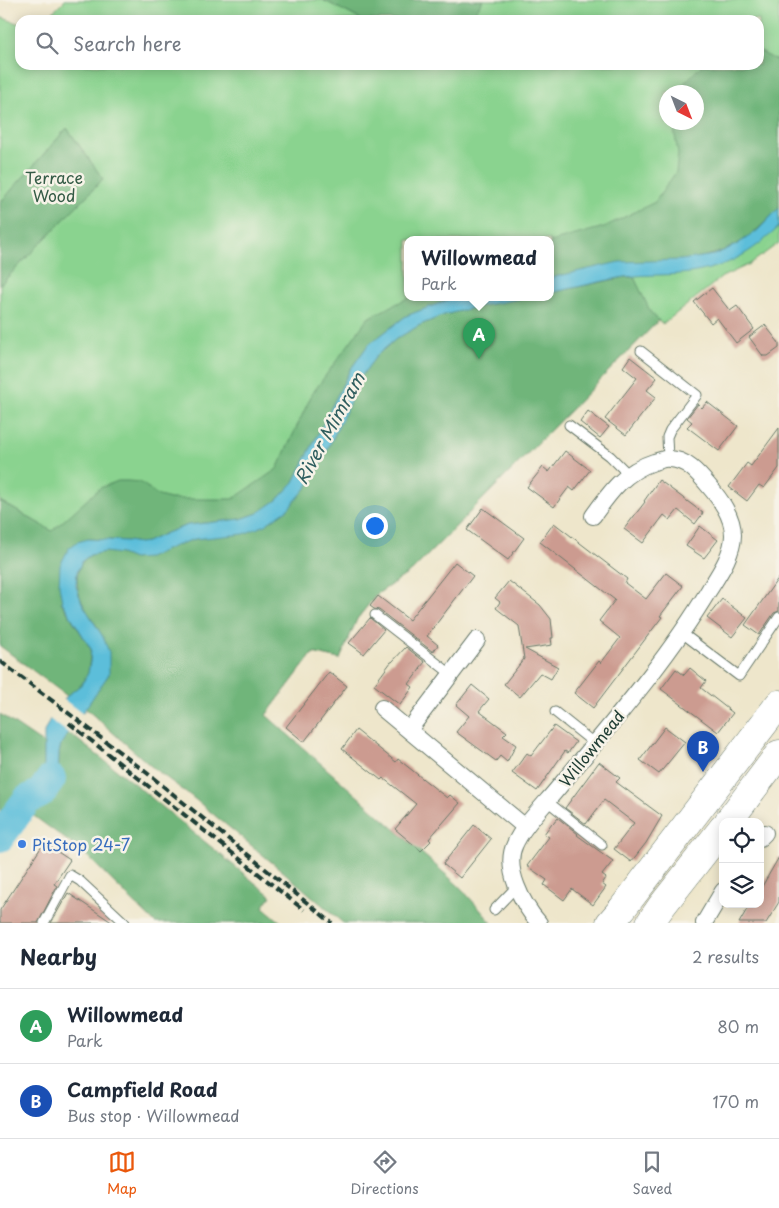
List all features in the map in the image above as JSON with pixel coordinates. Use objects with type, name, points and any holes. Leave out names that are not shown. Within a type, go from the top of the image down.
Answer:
[{"type":"highway","points":[[610,923],[779,704]]},
{"type":"highway","points":[[731,818],[779,754]]},
{"type":"highway","points":[[650,923],[719,833]]},
{"type":"street","points":[[593,516],[613,489],[629,474],[645,465],[668,458]]},
{"type":"street","name":"Willowmead","points":[[539,923],[514,880],[511,862],[514,845],[525,827],[595,744],[682,633],[726,561],[731,548],[733,535],[731,522],[717,496],[690,466],[681,461],[668,458]]},
{"type":"street","points":[[409,730],[477,640]]},
{"type":"street","points":[[382,708],[525,827]]},
{"type":"street","points":[[704,923],[719,898]]},
{"type":"lane","points":[[641,351],[697,395],[670,430],[667,438],[668,458]]},
{"type":"lane","points":[[569,425],[610,456],[629,474]]},
{"type":"lane","points":[[375,615],[451,674]]},
{"type":"lane","points":[[682,633],[739,676],[779,617]]},
{"type":"lane","points":[[555,712],[595,744]]},
{"type":"lane","points":[[547,801],[602,845]]},
{"type":"lane","points":[[44,923],[70,875],[80,881],[125,923]]},
{"type":"lane","points":[[494,910],[517,886]]},
{"type":"green space","points":[[65,0],[323,0],[352,15],[50,15]]},
{"type":"green space","points":[[323,0],[483,0],[473,15],[352,15]]},
{"type":"green space","points":[[483,0],[779,0],[779,243],[750,264],[722,277],[663,324],[658,321],[413,570],[377,594],[357,619],[340,659],[313,653],[266,715],[52,531],[0,501],[0,285],[103,179],[67,128],[0,203],[0,17],[15,22],[15,70],[764,70],[764,15],[473,15]]},
{"type":"green space","points":[[764,54],[779,62],[779,208],[748,237],[717,253],[687,259],[603,269],[554,277],[554,241],[604,227],[655,202],[676,172],[678,154],[674,130],[704,130],[704,85],[682,85],[697,70],[764,70]]},
{"type":"green space","name":"Terrace Wood","points":[[67,128],[103,179],[0,285],[0,203]]},
{"type":"green space","points":[[625,277],[634,277],[651,313],[659,320],[413,570],[377,594],[357,619],[340,659],[313,653],[266,715],[460,887],[492,923],[343,923],[191,796],[152,767],[85,708],[109,674],[103,640],[79,593],[77,576],[79,568],[89,556],[97,553],[114,553],[133,559],[195,539],[265,525],[288,509],[307,487],[317,471],[360,378],[377,355],[396,339],[420,325],[444,315],[508,301],[554,301],[554,292]]},
{"type":"green space","points":[[404,300],[445,301],[406,316],[368,345],[350,370],[294,482],[277,500],[258,513],[241,519],[188,525],[147,542],[88,539],[61,602],[91,649],[88,673],[82,684],[67,696],[0,646],[0,501],[52,531],[100,488],[118,481],[140,482],[159,496],[170,499],[233,499],[277,469],[312,394],[368,318]]},
{"type":"green space","points":[[0,714],[44,744],[44,755],[41,778],[33,787],[14,797],[0,830]]},
{"type":"green space","points":[[69,733],[271,896],[263,907],[282,923],[155,923],[83,852],[31,814],[58,785],[59,753],[61,744]]},
{"type":"water","points":[[779,208],[779,227],[749,251],[727,263],[690,273],[625,277],[554,292],[554,277],[619,262],[681,260],[714,255],[736,245],[757,231]]},
{"type":"water","points":[[445,301],[508,301],[444,315],[420,325],[396,339],[377,355],[360,378],[317,471],[307,487],[288,509],[265,525],[244,534],[195,539],[148,558],[133,559],[121,554],[105,552],[90,555],[82,561],[77,572],[76,586],[82,603],[103,637],[109,652],[109,674],[61,744],[58,785],[31,814],[14,797],[35,785],[44,774],[44,732],[50,719],[67,696],[82,684],[88,673],[90,662],[91,649],[62,602],[59,585],[60,565],[69,548],[77,542],[88,539],[147,542],[188,525],[241,519],[258,513],[277,500],[294,482],[350,370],[368,345],[406,316]]},
{"type":"pier","points":[[63,699],[84,715],[71,735],[48,718]]},
{"type":"building","points":[[712,288],[730,311],[737,306],[754,329],[736,343],[717,318],[711,323],[694,302]]},
{"type":"building","points":[[765,325],[779,343],[779,348],[768,356],[763,356],[749,337]]},
{"type":"building","points":[[630,357],[657,378],[647,390],[656,397],[626,435],[605,419],[637,378],[623,367]]},
{"type":"building","points":[[707,402],[738,426],[719,451],[687,427],[692,422],[687,418],[698,404],[702,408]]},
{"type":"building","points":[[588,411],[609,427],[600,438],[580,422]]},
{"type":"building","points":[[779,428],[779,468],[764,488],[759,485],[747,501],[729,487],[747,463],[751,466]]},
{"type":"building","points":[[565,451],[590,470],[574,491],[569,487],[554,507],[527,487],[543,467],[549,472]]},
{"type":"building","points":[[659,480],[703,513],[695,524],[678,510],[670,520],[664,515],[643,543],[624,529]]},
{"type":"building","points":[[483,508],[524,538],[508,560],[467,530]]},
{"type":"building","points":[[554,523],[627,579],[625,583],[646,599],[666,573],[683,586],[660,616],[662,617],[593,708],[574,693],[620,638],[599,621],[615,600],[540,542]]},
{"type":"building","points":[[700,526],[718,540],[704,558],[686,546]]},
{"type":"building","points":[[455,562],[473,576],[427,636],[438,645],[433,652],[379,610],[370,606],[378,596],[409,620]]},
{"type":"building","points":[[779,577],[779,611],[774,613],[759,635],[745,625]]},
{"type":"building","points":[[509,581],[540,605],[551,619],[552,645],[525,649],[558,667],[551,679],[540,673],[520,697],[504,684],[524,659],[519,626],[496,608],[500,602],[495,598]]},
{"type":"building","points":[[722,599],[747,618],[732,637],[707,618]]},
{"type":"building","points":[[370,618],[384,630],[364,654],[349,643]]},
{"type":"building","points":[[406,647],[425,662],[409,684],[413,687],[400,705],[374,685],[391,662]]},
{"type":"building","points":[[690,668],[706,681],[701,688],[733,713],[718,732],[661,689],[676,669],[684,675]]},
{"type":"building","points":[[329,672],[347,686],[304,742],[286,727]]},
{"type":"building","points":[[472,685],[489,699],[479,711],[507,732],[503,736],[516,745],[507,762],[500,756],[496,761],[456,732],[469,716],[456,705]]},
{"type":"building","points":[[554,726],[576,742],[568,753],[565,751],[537,791],[512,773],[527,753],[531,756]]},
{"type":"building","points":[[665,727],[685,742],[659,774],[640,760]]},
{"type":"building","points":[[356,730],[396,762],[398,759],[447,798],[450,795],[460,803],[421,851],[395,829],[416,804],[383,778],[381,780],[342,749]]},
{"type":"building","points":[[599,762],[620,778],[616,782],[662,816],[646,843],[631,862],[614,849],[634,823],[604,800],[586,824],[565,808]]},
{"type":"building","points":[[558,818],[577,835],[613,861],[602,875],[606,878],[602,884],[606,887],[593,905],[572,889],[564,900],[544,885],[547,880],[527,866],[549,837],[544,834]]},
{"type":"building","points":[[474,825],[491,839],[460,878],[443,864]]},
{"type":"building","points":[[44,843],[70,860],[54,884],[57,886],[38,923],[0,923],[0,910]]},
{"type":"building","points":[[779,857],[779,902],[766,923],[739,923],[748,908],[764,908],[764,883]]},
{"type":"building","points":[[68,893],[113,923],[51,923]]},
{"type":"waterway","name":"River Mimram","points":[[0,837],[27,800],[41,793],[51,779]]},
{"type":"railway","points":[[0,661],[147,773],[332,923]]},
{"type":"railway","points":[[69,723],[304,910]]},
{"type":"place","name":"Willowmead","points":[[479,359]]},
{"type":"place","name":"Campfield Road","points":[[703,772]]},
{"type":"place","name":"PitStop 24-7","points":[[22,844]]}]
